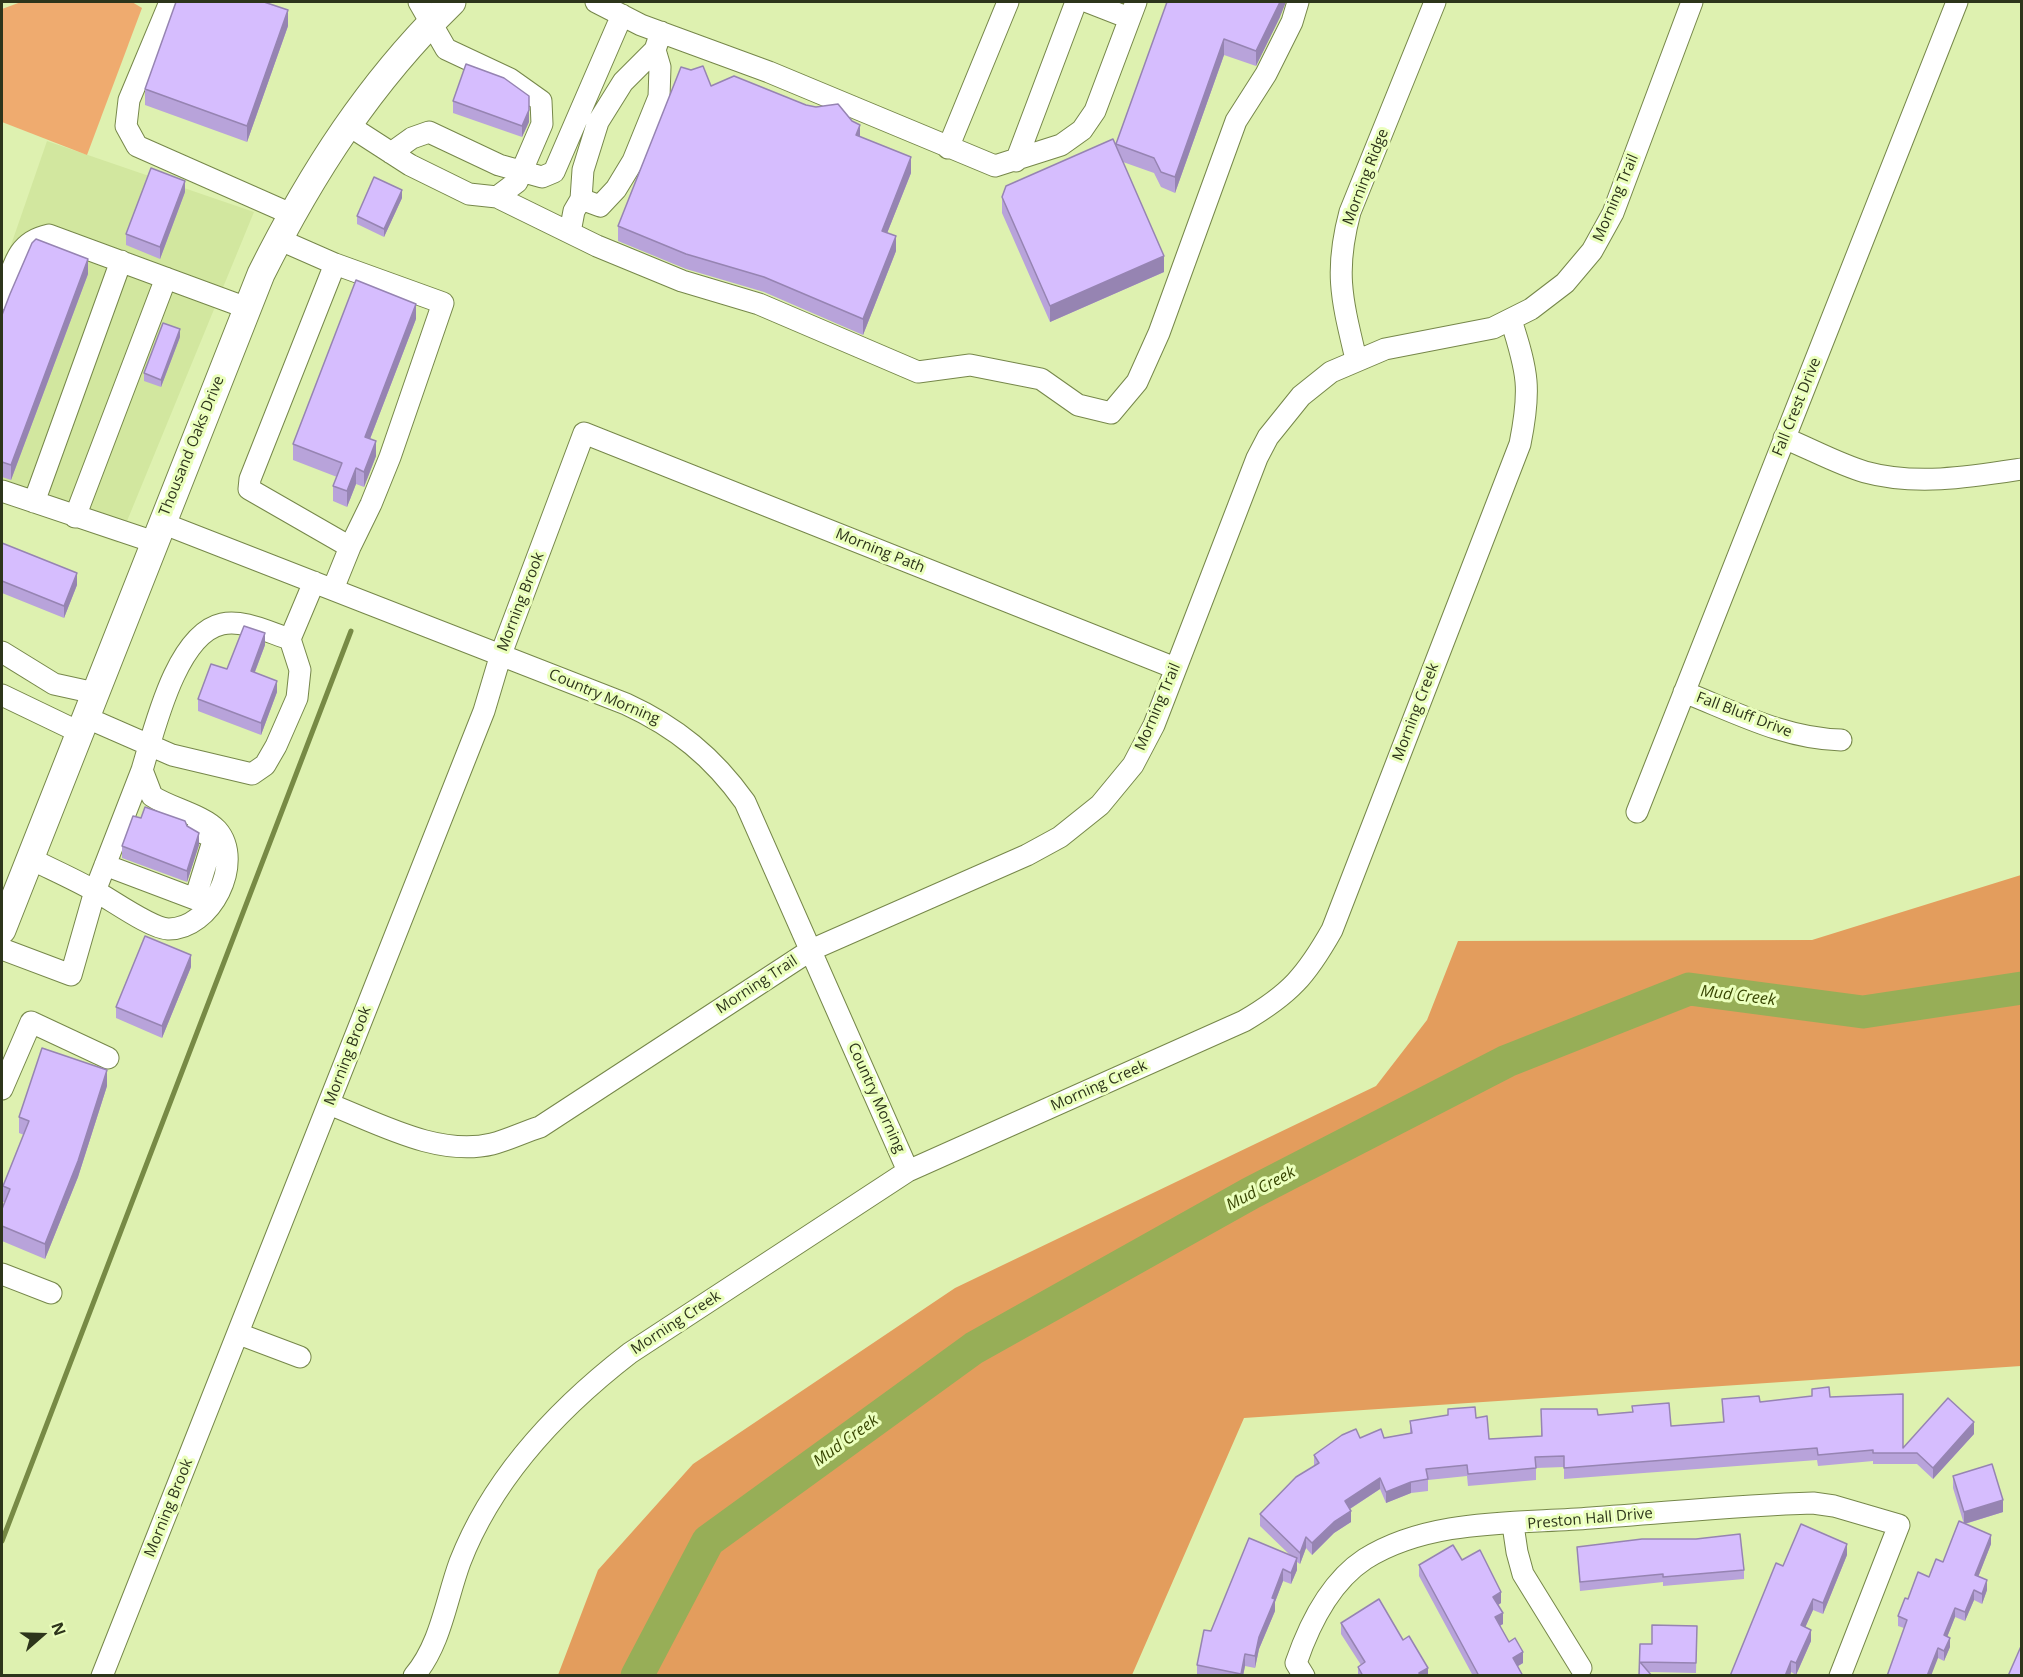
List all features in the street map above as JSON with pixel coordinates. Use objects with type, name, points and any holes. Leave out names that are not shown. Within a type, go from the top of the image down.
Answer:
[{"type":"main road","name":"Thousand Oaks Drive","points":[[2,930],[247,308],[278,239],[291,214],[348,125],[426,11],[452,2]]},
{"type":"street","points":[[170,2],[129,100],[126,126],[137,146],[291,214]]},
{"type":"street","points":[[596,2],[622,15],[658,41],[863,110],[995,166],[1061,145],[1082,130],[1095,111],[1133,10],[1088,2]]},
{"type":"street","points":[[948,148],[1008,2]]},
{"type":"street","points":[[1016,161],[1076,2]]},
{"type":"street","points":[[348,125],[391,153],[469,194],[497,197],[597,246],[682,281],[759,304],[918,372],[970,365],[1041,379],[1078,405],[1111,413],[1137,382],[1158,333],[1236,121],[1266,74],[1292,22],[1298,2]]},
{"type":"street","name":"Morning Ridge","points":[[1356,360],[1341,297],[1341,245],[1350,212],[1436,2]]},
{"type":"street","name":"Morning Trail","points":[[329,1104],[406,1134],[439,1144],[491,1144],[540,1127],[811,950],[1027,855],[1081,822],[1106,798],[1133,765],[1154,725],[1257,458],[1268,437],[1288,411],[1316,384],[1356,360],[1385,349],[1472,334],[1511,320],[1549,297],[1580,268],[1604,232],[1692,2]]},
{"type":"street","name":"Fall Crest Drive","points":[[1637,812],[1957,2]]},
{"type":"street","points":[[426,11],[446,49],[510,79],[541,102],[542,124],[517,182],[497,197]]},
{"type":"street","points":[[391,153],[412,138],[429,132],[473,154],[542,177],[554,172],[622,15]]},
{"type":"street","points":[[570,232],[574,211],[581,199],[583,170],[598,122],[623,82],[658,41]]},
{"type":"street","points":[[581,199],[600,206],[616,189],[633,160],[659,97],[658,41]]},
{"type":"street","points":[[2,299],[21,249],[34,238],[50,235],[247,308]]},
{"type":"street","points":[[278,239],[335,264],[443,303],[390,457],[371,504],[350,547],[290,639]]},
{"type":"street","points":[[34,502],[121,261]]},
{"type":"street","points":[[335,264],[250,478],[249,489],[350,547]]},
{"type":"street","points":[[75,517],[165,278]]},
{"type":"street","name":"Morning Creek","points":[[414,1676],[424,1664],[438,1632],[461,1562],[482,1517],[530,1448],[560,1413],[591,1383],[630,1353],[908,1171],[1244,1021],[1275,1003],[1312,966],[1332,930],[1520,444],[1527,406],[1528,383],[1511,320]]},
{"type":"street","name":"Morning Path","points":[[584,433],[1175,668]]},
{"type":"street","name":"Morning Brook","points":[[102,1676],[484,711],[501,654],[584,433]]},
{"type":"street","points":[[1784,438],[1865,471],[1889,476],[1941,480],[2022,469]]},
{"type":"street","name":"Country Morning","points":[[2,491],[75,517],[158,532],[324,586],[501,654],[650,715],[692,743],[712,761],[745,802],[908,1171]]},
{"type":"street","points":[[2,949],[71,975],[95,891],[142,770],[169,688],[186,652],[202,635],[222,624],[246,625],[290,639]]},
{"type":"street","points":[[2,695],[87,714],[149,746],[236,773],[252,774],[266,765],[297,698],[300,670],[290,639]]},
{"type":"street","points":[[2,652],[54,684],[87,714]]},
{"type":"street","name":"Fall Bluff Drive","points":[[1684,692],[1777,729],[1800,736],[1841,740]]},
{"type":"street","points":[[105,865],[195,899],[214,838],[158,812],[142,770]]},
{"type":"street","points":[[30,858],[95,891],[132,914],[167,929],[186,924],[208,911],[228,869],[228,847],[216,829],[152,796]]},
{"type":"street","points":[[2,1089],[32,1022],[108,1058]]},
{"type":"street","points":[[2,1274],[51,1293]]},
{"type":"street","points":[[239,1334],[300,1357]]},
{"type":"street","name":"Preston Hall Drive","points":[[1304,1676],[1296,1663],[1313,1620],[1346,1576],[1363,1561],[1388,1546],[1450,1529],[1813,1503],[1834,1506],[1899,1525],[1840,1676]]},
{"type":"street","points":[[1514,1525],[1517,1552],[1523,1574],[1581,1668]]},
{"type":"shaded area","points":[[21,2],[132,2],[142,8],[87,155],[2,122],[2,9]]},
{"type":"shaded area","points":[[47,141],[254,212],[118,543],[2,501],[2,271]]},
{"type":"shaded area","points":[[2021,875],[2021,1366],[1244,1418],[1132,1675],[558,1675],[598,1570],[693,1464],[955,1288],[1376,1086],[1427,1020],[1458,941],[1812,940]]},
{"type":"building","points":[[176,2],[264,2],[288,10],[247,126],[145,89]]},
{"type":"building","points":[[1167,2],[1280,2],[1256,51],[1224,39],[1175,177],[1161,172],[1154,158],[1116,144]]},
{"type":"building","points":[[466,64],[504,78],[529,96],[529,110],[522,126],[453,101]]},
{"type":"building","points":[[703,66],[711,86],[734,76],[806,105],[816,107],[838,104],[852,121],[860,125],[856,135],[911,157],[882,231],[896,236],[863,319],[764,277],[686,254],[618,226],[681,67],[691,70]]},
{"type":"building","points":[[1113,139],[1164,256],[1050,306],[1002,197],[1006,186]]},
{"type":"building","points":[[151,168],[185,181],[160,247],[126,234]]},
{"type":"building","points":[[374,177],[402,190],[384,229],[357,216]]},
{"type":"building","points":[[36,239],[88,259],[11,465],[2,462],[2,315],[32,243]]},
{"type":"building","points":[[356,280],[416,304],[365,437],[376,441],[364,472],[356,468],[347,491],[333,486],[342,463],[293,444]]},
{"type":"building","points":[[163,323],[180,329],[161,380],[144,373]]},
{"type":"building","points":[[2,543],[77,573],[64,606],[2,581]]},
{"type":"building","points":[[244,626],[265,633],[251,671],[277,681],[261,723],[198,699],[211,664],[227,669]]},
{"type":"building","points":[[145,807],[185,821],[187,826],[199,833],[187,871],[122,846],[133,816],[141,818]]},
{"type":"building","points":[[145,936],[191,955],[162,1026],[116,1007]]},
{"type":"building","points":[[42,1048],[107,1070],[78,1161],[45,1244],[2,1226],[2,1209],[10,1189],[3,1186],[29,1121],[19,1117]]},
{"type":"building","points":[[1829,1387],[1830,1397],[1903,1394],[1903,1448],[1948,1398],[1974,1422],[1933,1468],[1917,1453],[1873,1453],[1873,1450],[1818,1455],[1817,1448],[1564,1468],[1564,1456],[1535,1457],[1536,1468],[1468,1474],[1467,1465],[1426,1469],[1428,1479],[1411,1482],[1386,1492],[1380,1478],[1345,1501],[1351,1511],[1334,1522],[1312,1543],[1306,1537],[1300,1553],[1260,1514],[1296,1477],[1319,1463],[1314,1455],[1342,1435],[1356,1429],[1360,1438],[1381,1429],[1384,1438],[1412,1433],[1410,1421],[1448,1415],[1448,1409],[1475,1407],[1476,1418],[1487,1416],[1489,1439],[1542,1436],[1541,1409],[1597,1409],[1598,1415],[1633,1412],[1632,1406],[1669,1403],[1671,1426],[1724,1422],[1722,1399],[1759,1396],[1760,1402],[1812,1396],[1812,1389]]},
{"type":"building","points":[[1992,1464],[2003,1500],[1964,1512],[1953,1476]]},
{"type":"building","points":[[1959,1521],[1991,1535],[1975,1575],[1987,1580],[1982,1594],[1974,1590],[1965,1612],[1955,1608],[1944,1635],[1950,1638],[1944,1651],[1938,1648],[1927,1676],[1887,1676],[1907,1620],[1898,1616],[1905,1598],[1908,1599],[1918,1572],[1929,1577],[1936,1559],[1943,1562]]},
{"type":"building","points":[[1801,1524],[1847,1544],[1823,1603],[1813,1599],[1801,1625],[1811,1630],[1796,1663],[1791,1661],[1785,1676],[1730,1676],[1776,1563],[1783,1566]]},
{"type":"building","points":[[1740,1534],[1744,1570],[1663,1577],[1663,1574],[1580,1582],[1577,1547],[1642,1539],[1696,1539]]},
{"type":"building","points":[[1249,1538],[1297,1558],[1291,1573],[1283,1569],[1272,1598],[1275,1599],[1259,1637],[1255,1656],[1245,1654],[1241,1674],[1197,1665],[1204,1630],[1211,1631]]},
{"type":"building","points":[[1453,1545],[1462,1560],[1480,1550],[1501,1592],[1493,1597],[1503,1613],[1495,1617],[1509,1642],[1515,1638],[1523,1652],[1513,1658],[1523,1676],[1479,1676],[1419,1565]]},
{"type":"building","points":[[1379,1599],[1403,1640],[1409,1636],[1428,1668],[1419,1673],[1420,1676],[1363,1676],[1358,1667],[1365,1662],[1341,1623]]},
{"type":"building","points":[[1652,1625],[1697,1626],[1696,1663],[1640,1662],[1652,1676],[1639,1676],[1640,1644],[1652,1644]]},
{"type":"building","points":[[2022,1644],[2022,1676],[2008,1676]]},
{"type":"waterway","points":[[2,1541],[351,631]]},
{"type":"waterway","name":"Mud Creek","points":[[637,1676],[708,1541],[974,1348],[1251,1193],[1507,1061],[1689,989],[1863,1012],[2022,988]]}]
